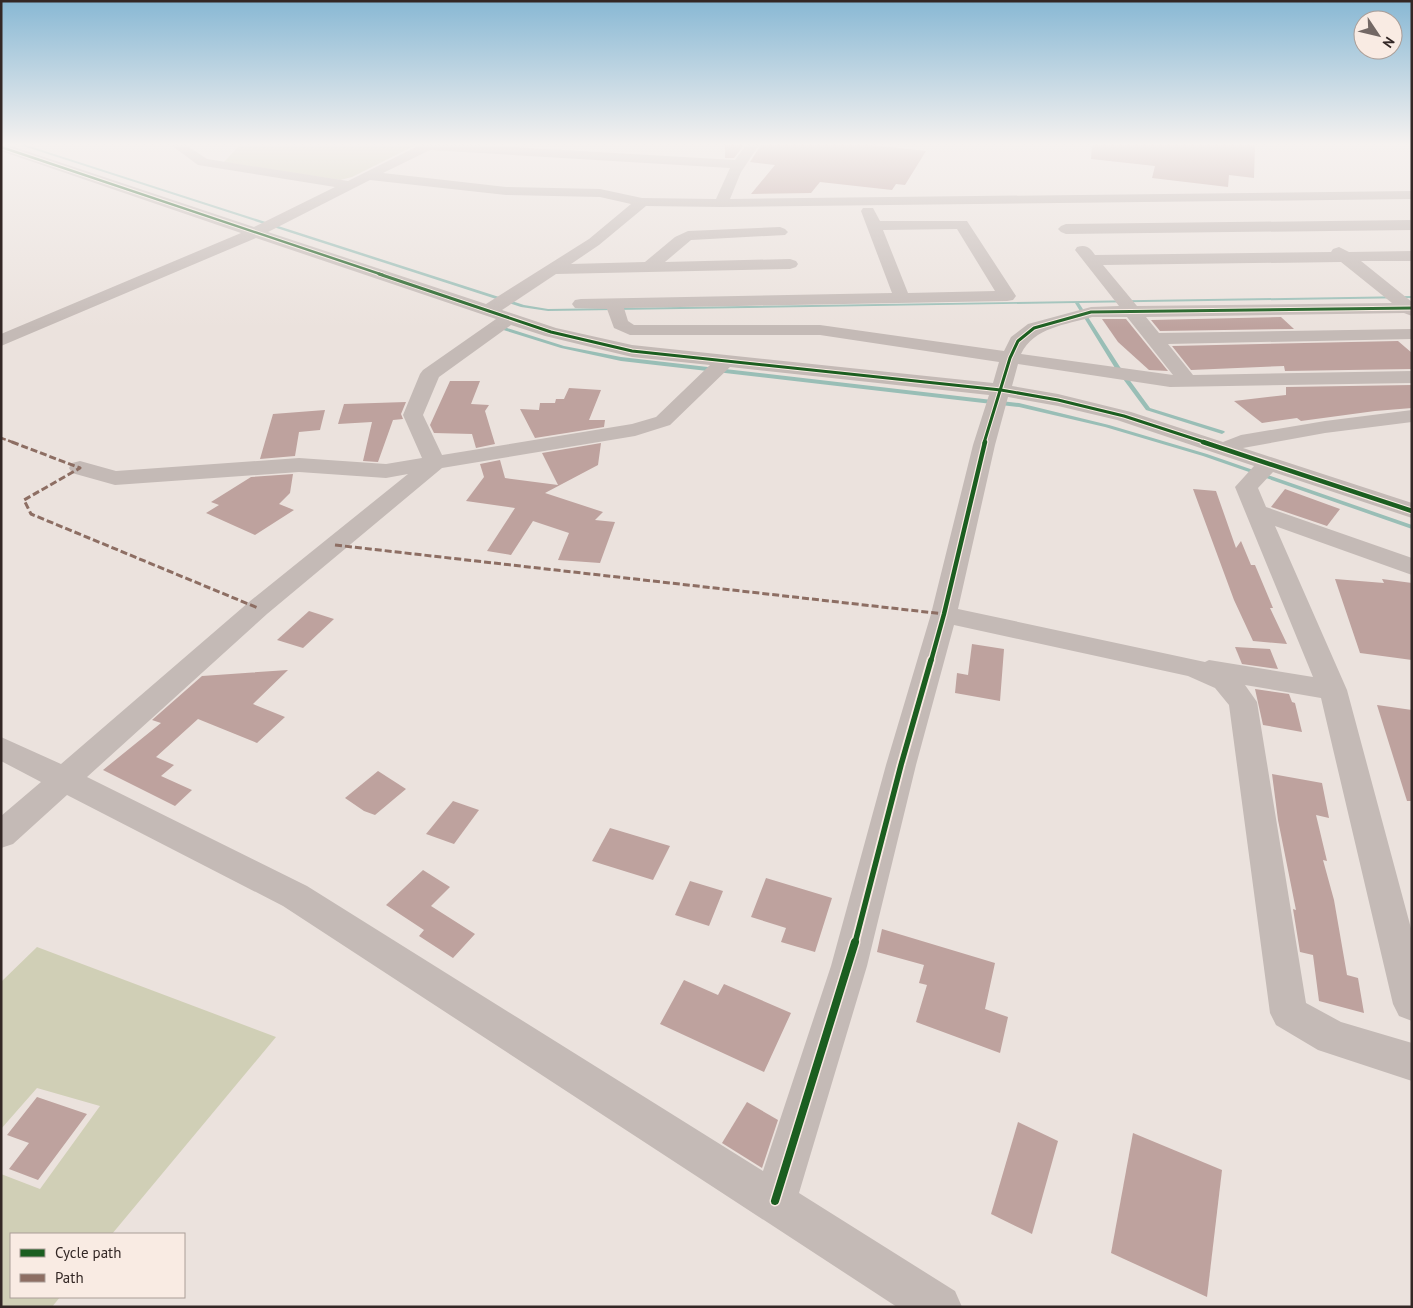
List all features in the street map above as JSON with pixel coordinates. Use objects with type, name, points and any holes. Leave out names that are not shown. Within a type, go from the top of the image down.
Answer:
[{"type":"street","points":[[175,206],[551,332],[632,351],[1001,390],[1058,400],[1124,416],[1412,511]]},
{"type":"street","points":[[1,341],[254,233],[308,206]]},
{"type":"street","points":[[489,310],[594,242],[637,206]]},
{"type":"street","points":[[772,206],[801,300]]},
{"type":"street","points":[[866,206],[902,298]]},
{"type":"street","points":[[1047,206],[1188,381]]},
{"type":"street","points":[[1282,206],[1410,309]]},
{"type":"street","points":[[581,304],[1008,296],[962,224],[874,226]]},
{"type":"street","points":[[1066,229],[1412,224]]},
{"type":"street","points":[[649,267],[680,240],[688,236],[780,232]]},
{"type":"street","points":[[1091,260],[1412,256]]},
{"type":"street","points":[[551,269],[790,264]]},
{"type":"street","points":[[614,303],[620,324],[630,330],[820,330],[1170,381],[1412,377]]},
{"type":"street","points":[[775,1201],[849,966],[901,765],[944,614],[984,445],[1010,358],[1018,341],[1034,328],[1091,312],[1410,309]]},
{"type":"street","points":[[435,463],[413,416],[430,374],[509,318]]},
{"type":"street","points":[[1154,339],[1412,334]]},
{"type":"street","points":[[80,468],[115,478],[299,465],[386,471],[435,463],[635,430],[663,421],[724,362]]},
{"type":"street","points":[[1226,450],[1240,441],[1325,426],[1412,416]]},
{"type":"street","points":[[1,834],[258,608],[435,463]]},
{"type":"street","points":[[1269,464],[1246,487],[1334,690],[1406,958],[1412,1004]]},
{"type":"street","points":[[1257,512],[1412,567]]},
{"type":"street","points":[[944,614],[1195,668],[1334,690]]},
{"type":"street","points":[[1195,668],[1225,681],[1243,702],[1289,1013],[1332,1037],[1412,1062]]},
{"type":"street","points":[[1,748],[295,896],[939,1307]]},
{"type":"green space","points":[[37,947],[276,1037],[113,1233],[10,1233],[10,1298],[59,1298],[52,1307],[1,1307],[1,1174],[40,1189],[100,1106],[37,1088],[1,1129],[1,982]]},
{"type":"building","points":[[1281,317],[1294,329],[1160,331],[1151,320]]},
{"type":"building","points":[[1102,319],[1126,319],[1168,371],[1149,370],[1118,342]]},
{"type":"building","points":[[1398,341],[1412,353],[1412,369],[1285,371],[1284,366],[1191,370],[1172,346]]},
{"type":"building","points":[[450,381],[480,381],[471,404],[489,405],[485,411],[495,444],[476,448],[472,434],[434,433],[430,425]]},
{"type":"building","points":[[1412,385],[1412,408],[1301,421],[1297,418],[1262,423],[1234,401],[1286,395],[1286,387]]},
{"type":"building","points":[[569,388],[601,390],[589,420],[605,420],[604,427],[535,438],[520,409],[539,410],[540,403],[555,403],[556,399],[564,399]]},
{"type":"building","points":[[406,402],[401,414],[403,419],[393,420],[378,462],[363,461],[372,422],[338,424],[344,404]]},
{"type":"building","points":[[325,410],[320,430],[299,432],[295,456],[260,459],[273,414]]},
{"type":"building","points":[[601,443],[598,465],[545,493],[603,512],[595,520],[615,522],[600,563],[558,560],[569,533],[533,521],[511,555],[487,551],[515,508],[466,501],[484,477],[480,464],[500,460],[505,478],[558,485],[542,453]]},
{"type":"building","points":[[293,474],[290,493],[279,504],[294,510],[255,535],[206,513],[219,505],[211,502],[251,477]]},
{"type":"building","points":[[1193,489],[1216,491],[1236,548],[1241,541],[1251,565],[1255,565],[1273,608],[1270,608],[1287,644],[1253,641],[1234,600]]},
{"type":"building","points":[[1285,489],[1340,509],[1327,526],[1271,507]]},
{"type":"building","points":[[1335,579],[1384,583],[1382,579],[1412,583],[1412,660],[1360,653]]},
{"type":"building","points":[[309,611],[334,619],[303,648],[277,640]]},
{"type":"building","points":[[972,644],[1004,649],[1000,701],[955,693],[957,673],[968,675]]},
{"type":"building","points":[[1235,647],[1270,649],[1278,669],[1242,664]]},
{"type":"building","points":[[288,670],[253,704],[285,717],[257,743],[198,719],[156,757],[174,765],[161,776],[192,790],[175,806],[103,770],[161,723],[152,720],[202,676]]},
{"type":"building","points":[[1255,689],[1289,694],[1292,702],[1295,703],[1302,732],[1263,725]]},
{"type":"building","points":[[1377,705],[1412,710],[1412,801],[1407,801]]},
{"type":"building","points":[[378,771],[406,789],[375,815],[364,811],[345,798]]},
{"type":"building","points":[[1272,774],[1322,783],[1329,818],[1316,815],[1327,861],[1323,860],[1334,900],[1347,975],[1358,978],[1364,1013],[1319,1001],[1313,955],[1300,952],[1293,909],[1296,910],[1278,820]]},
{"type":"building","points":[[453,801],[479,810],[454,844],[426,834]]},
{"type":"building","points":[[610,828],[670,846],[653,880],[592,861]]},
{"type":"building","points":[[423,870],[450,887],[431,906],[475,934],[453,958],[419,936],[424,930],[386,905]]},
{"type":"building","points":[[766,878],[832,898],[815,952],[781,942],[786,928],[751,917]]},
{"type":"building","points":[[690,881],[723,891],[709,926],[675,915]]},
{"type":"building","points":[[882,929],[995,963],[985,1009],[1008,1017],[1000,1053],[916,1022],[927,985],[919,983],[924,965],[877,952]]},
{"type":"building","points":[[684,980],[718,995],[724,984],[791,1013],[764,1072],[660,1024]]},
{"type":"building","points":[[37,1097],[87,1114],[38,1180],[9,1169],[29,1143],[7,1135]]},
{"type":"building","points":[[747,1102],[778,1120],[762,1168],[722,1143]]},
{"type":"building","points":[[1018,1122],[1058,1141],[1032,1234],[991,1214]]},
{"type":"building","points":[[1133,1133],[1222,1170],[1207,1297],[1111,1253]]},
{"type":"waterway","points":[[212,206],[523,306],[548,310],[1076,302]]},
{"type":"waterway","points":[[1076,302],[1412,297]]},
{"type":"waterway","points":[[1076,302],[1118,368],[1148,409],[1222,432]]},
{"type":"waterway","points":[[502,328],[563,347],[621,359],[1019,405],[1107,426],[1205,455],[1412,527]]},
{"type":"marked path","points":[[1,438],[80,468],[24,500],[31,514],[258,608]]},
{"type":"marked path","points":[[335,545],[944,614]]},
{"type":"cycle path","points":[[177,206],[551,332],[632,351],[1001,390],[1058,400],[1124,416],[1412,511]]},
{"type":"cycle path","points":[[775,1201],[849,966],[901,765],[944,614],[984,445],[1010,358],[1018,341],[1034,328],[1091,312],[1412,308]]}]
